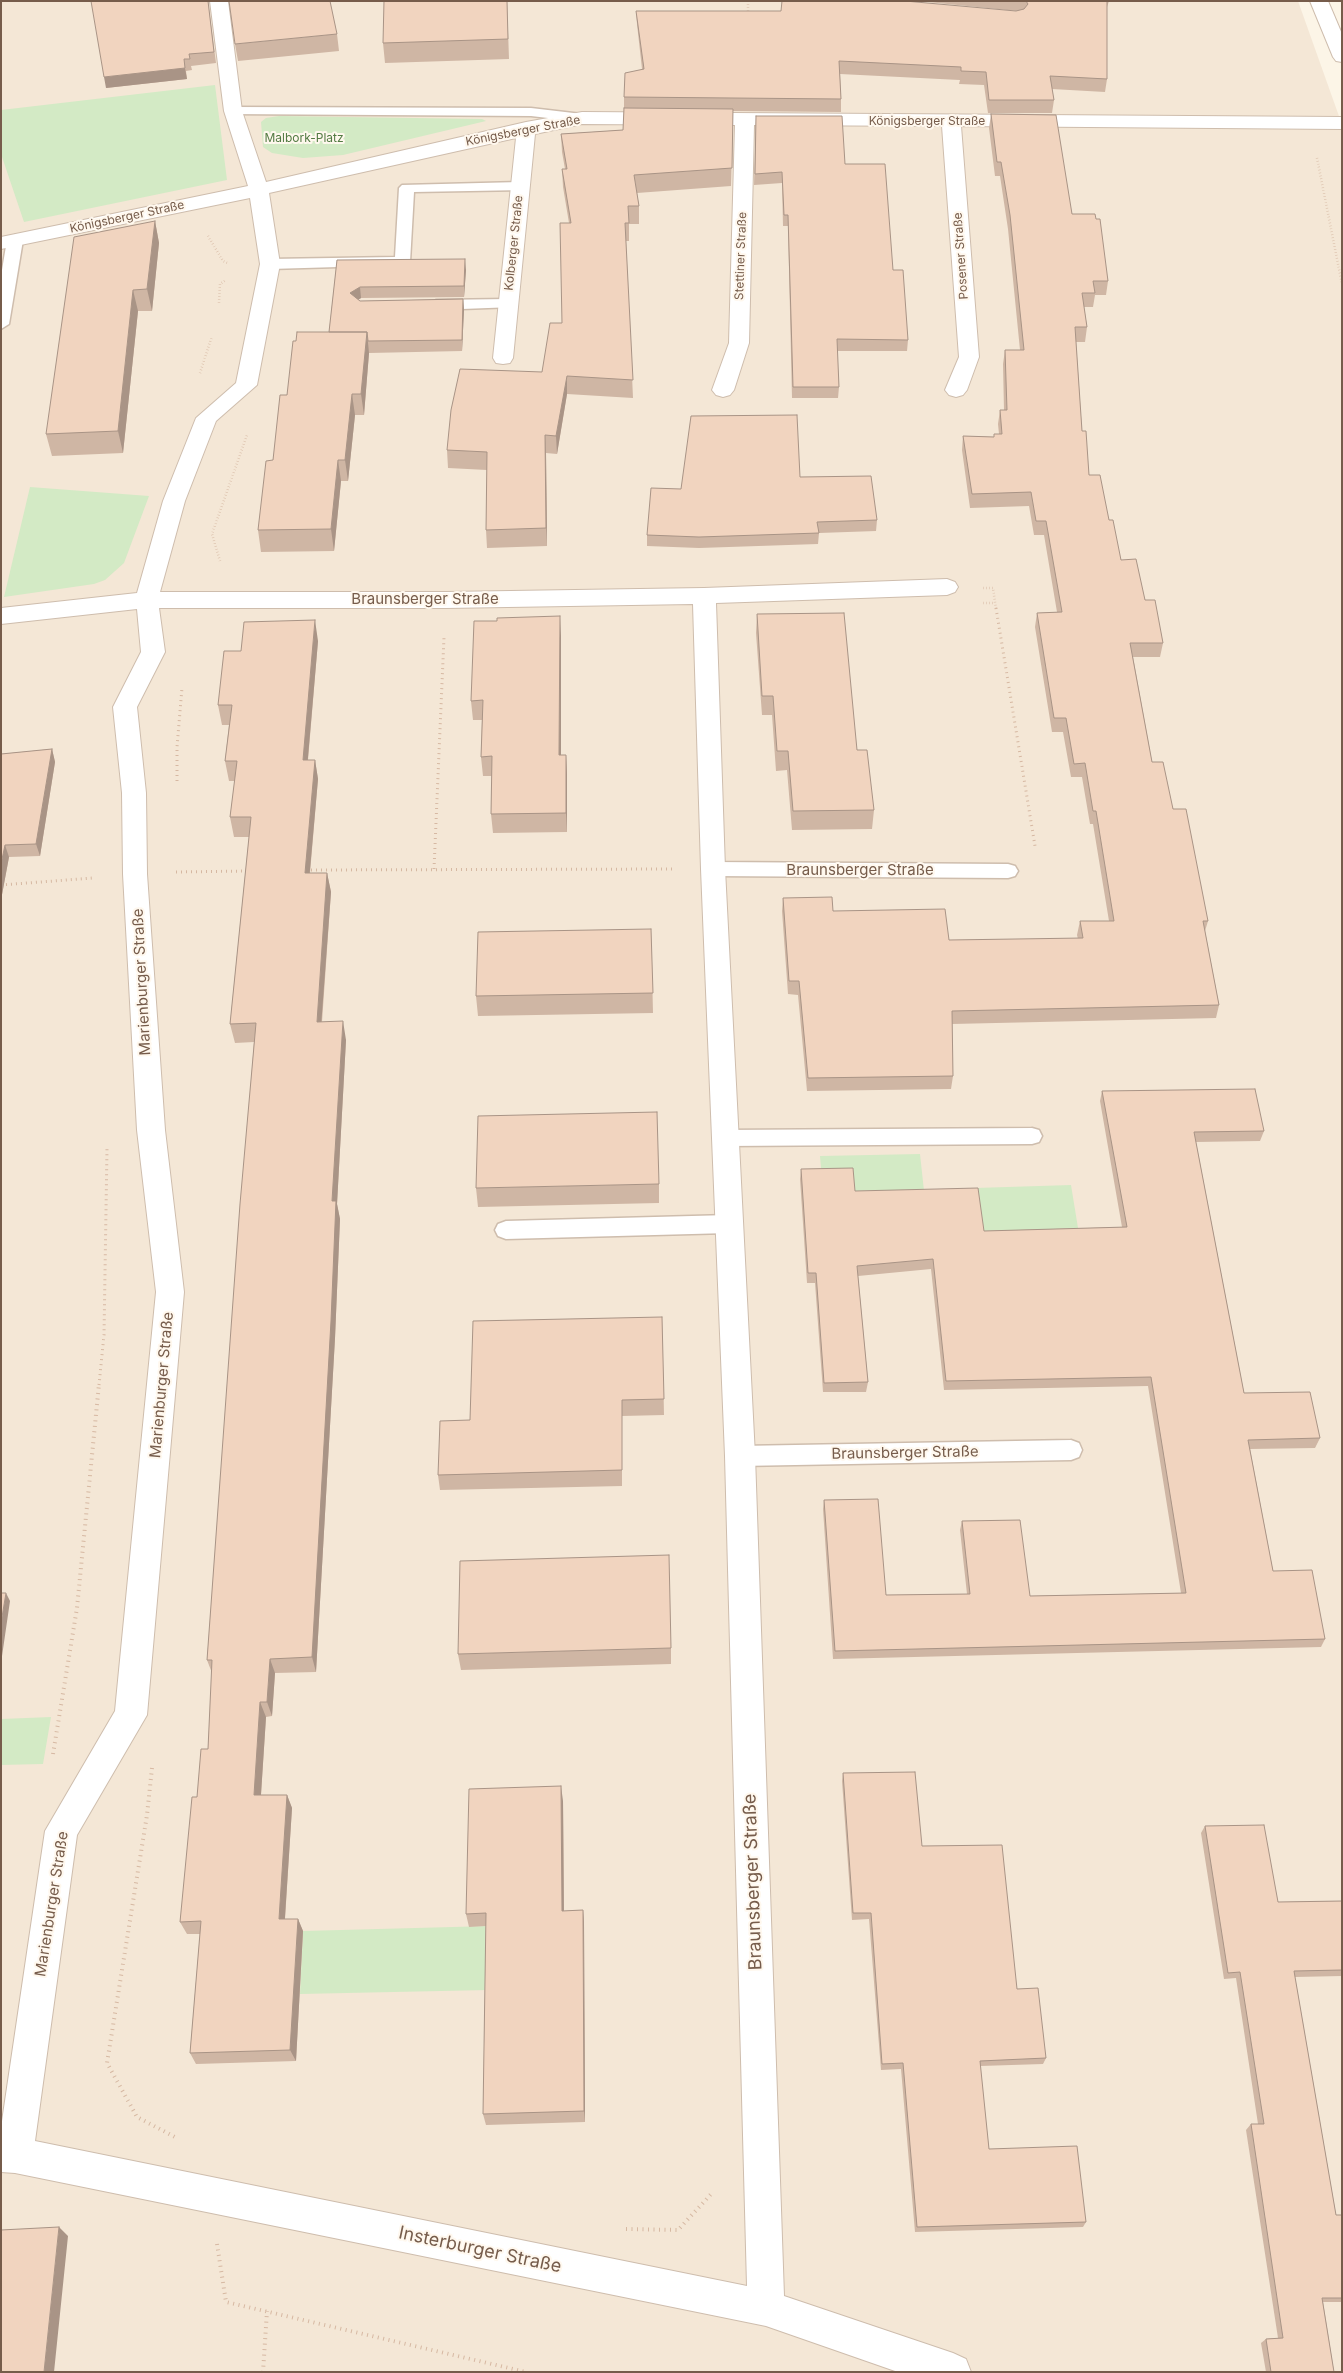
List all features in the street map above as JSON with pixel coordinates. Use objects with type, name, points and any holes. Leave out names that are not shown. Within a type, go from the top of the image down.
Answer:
[{"type":"street","name":"Marienburger Straße","points":[[8,2154],[61,1831],[131,1715],[170,1292],[151,1130],[135,874],[134,792],[125,707],[153,652],[147,600],[174,501],[207,418],[246,384],[270,264],[259,190],[233,111],[219,1]]},
{"type":"street","points":[[1319,1],[1342,57]]},
{"type":"street","name":"Königsberger Straße","points":[[8,242],[259,190],[526,128],[582,118],[1342,123]]},
{"type":"street","name":"Stettiner Straße","points":[[723,390],[739,343],[745,120]]},
{"type":"street","name":"Posener Straße","points":[[951,121],[968,357],[956,390]]},
{"type":"street","name":"Kolberger Straße","points":[[502,358],[526,128]]},
{"type":"street","name":"Braunsberger Straße","points":[[147,600],[446,600],[704,596],[947,587]]},
{"type":"street","name":"Braunsberger Straße","points":[[704,596],[713,869],[740,1456],[766,2308]]},
{"type":"street","points":[[1,616],[147,600]]},
{"type":"street","name":"Insterburger Straße","points":[[8,2154],[766,2308],[953,2372]]},
{"type":"lane","points":[[233,111],[531,112],[582,118]]},
{"type":"lane","points":[[270,264],[402,262],[407,188],[520,187]]},
{"type":"lane","name":"Königsberger Straße","points":[[1,324],[8,242]]},
{"type":"lane","points":[[420,305],[508,304]]},
{"type":"lane","name":"Braunsberger Straße","points":[[713,869],[1008,871]]},
{"type":"lane","points":[[725,1138],[1032,1136]]},
{"type":"lane","points":[[506,1230],[729,1224]]},
{"type":"lane","name":"Braunsberger Straße","points":[[740,1456],[1071,1450]]},
{"type":"path","points":[[748,1],[749,21]]},
{"type":"path","points":[[1310,123],[1342,284]]},
{"type":"path","points":[[227,564],[218,560],[212,534],[250,426]]},
{"type":"path","points":[[947,587],[993,588],[1036,847],[1036,853],[1008,871]]},
{"type":"path","points":[[434,869],[446,600]]},
{"type":"path","points":[[975,603],[995,602]]},
{"type":"path","points":[[177,786],[177,747],[182,681]]},
{"type":"path","points":[[1026,847],[1036,847]]},
{"type":"path","points":[[178,862],[178,881]]},
{"type":"path","points":[[297,870],[713,869]]},
{"type":"path","points":[[1,885],[135,874],[258,871]]},
{"type":"path","points":[[152,1766],[147,1815],[107,2062],[136,2118],[173,2136],[182,2138]]},
{"type":"path","points":[[623,2228],[678,2230],[716,2189]]},
{"type":"path","points":[[215,2234],[226,2302],[526,2372]]},
{"type":"path","points":[[263,2372],[267,2311]]},
{"type":"shaded area","points":[[1,1],[1298,1],[1340,119],[1342,131],[1342,2372],[1,2372]]},
{"type":"green space","points":[[215,85],[227,180],[24,222],[1,154],[1,110]]},
{"type":"green space","name":"Malbork-Platz","points":[[279,116],[482,119],[486,121],[343,155],[303,158],[272,153],[263,147],[261,122],[266,118]]},
{"type":"green space","points":[[30,487],[149,496],[124,563],[105,580],[94,584],[4,597]]},
{"type":"green space","points":[[920,1154],[929,1237],[822,1179],[820,1156]]},
{"type":"green space","points":[[1071,1185],[1086,1277],[982,1240],[975,1188]]},
{"type":"green space","points":[[51,1717],[43,1764],[1,1765],[1,1719]]},
{"type":"green space","points":[[490,1926],[488,1990],[300,1994],[303,1931]]},
{"type":"building","points":[[91,1],[208,1],[214,52],[189,54],[190,59],[184,59],[185,68],[104,77]]},
{"type":"building","points":[[229,1],[330,1],[337,34],[235,44]]},
{"type":"building","points":[[384,1],[507,1],[508,39],[383,43]]},
{"type":"building","points":[[782,1],[905,1],[1016,11],[1024,9],[1028,4],[1026,1],[1107,1],[1107,79],[1050,76],[1054,100],[989,100],[986,72],[961,71],[961,67],[839,61],[841,99],[624,97],[625,73],[644,69],[636,11],[781,11]]},
{"type":"building","points":[[624,108],[733,109],[732,168],[634,175],[639,206],[628,206],[629,223],[625,223],[633,380],[567,376],[556,436],[545,435],[546,528],[486,530],[487,452],[447,450],[451,410],[460,369],[542,372],[550,323],[562,323],[560,223],[571,223],[562,169],[567,169],[561,134],[623,130]]},
{"type":"building","points":[[991,114],[1056,115],[1072,214],[1095,214],[1096,219],[1100,219],[1108,281],[1093,281],[1095,293],[1082,293],[1087,327],[1075,327],[1082,431],[1086,431],[1089,475],[1100,475],[1109,520],[1113,520],[1121,560],[1136,559],[1145,600],[1155,600],[1163,643],[1130,643],[1152,762],[1163,762],[1173,809],[1186,809],[1208,921],[1203,921],[1219,1005],[952,1011],[953,1076],[808,1078],[799,981],[789,981],[783,898],[832,897],[833,911],[945,909],[949,940],[1083,938],[1080,921],[1114,921],[1096,811],[1093,811],[1085,763],[1074,764],[1066,718],[1054,718],[1037,613],[1062,612],[1046,521],[1036,521],[1031,492],[972,494],[963,436],[994,437],[994,434],[1002,434],[1000,410],[1007,410],[1005,350],[1024,350],[1010,215],[1001,162],[997,162]]},
{"type":"building","points":[[756,116],[842,116],[845,164],[885,164],[893,270],[903,270],[908,340],[837,339],[839,387],[793,387],[788,215],[784,215],[782,172],[755,174]]},
{"type":"building","points":[[155,221],[147,289],[133,290],[118,431],[46,434],[74,237]]},
{"type":"building","points":[[465,259],[464,286],[360,287],[350,293],[360,301],[463,299],[462,340],[368,341],[367,332],[329,332],[337,260]]},
{"type":"building","points":[[297,332],[367,332],[361,394],[352,394],[345,460],[338,460],[331,529],[258,530],[266,461],[273,460],[280,395],[287,395],[293,341],[296,341]]},
{"type":"building","points":[[797,415],[800,477],[871,476],[877,520],[817,522],[819,533],[699,537],[647,535],[651,488],[681,489],[691,416]]},
{"type":"building","points":[[844,613],[857,750],[867,750],[874,810],[793,811],[788,751],[777,751],[773,696],[762,696],[757,614]]},
{"type":"building","points":[[560,616],[559,755],[566,755],[566,813],[491,814],[492,756],[481,757],[483,700],[471,701],[474,621],[497,621],[497,618]]},
{"type":"building","points":[[315,620],[303,760],[315,760],[305,873],[327,873],[317,1022],[343,1021],[332,1201],[336,1201],[331,1321],[312,1657],[270,1659],[267,1702],[260,1702],[254,1795],[287,1795],[279,1919],[298,1919],[290,2050],[190,2053],[201,1921],[180,1922],[192,1797],[197,1797],[201,1749],[208,1749],[212,1660],[207,1660],[240,1204],[256,1023],[230,1024],[251,817],[230,817],[237,761],[225,761],[232,705],[218,705],[224,651],[241,651],[244,622]]},
{"type":"building","points":[[52,749],[36,844],[5,845],[1,864],[1,754]]},
{"type":"building","points":[[651,929],[653,993],[476,996],[478,932]]},
{"type":"building","points":[[1255,1089],[1264,1131],[1194,1132],[1244,1393],[1310,1392],[1320,1438],[1248,1440],[1273,1571],[1312,1570],[1325,1639],[835,1651],[824,1500],[878,1499],[886,1595],[970,1594],[962,1521],[1020,1520],[1030,1596],[1186,1593],[1151,1377],[946,1381],[933,1259],[857,1266],[868,1382],[824,1383],[816,1273],[808,1273],[801,1169],[853,1168],[855,1191],[978,1188],[984,1231],[1127,1227],[1102,1091]]},
{"type":"building","points":[[657,1112],[659,1184],[476,1188],[478,1116]]},
{"type":"building","points":[[662,1317],[664,1399],[622,1400],[622,1470],[438,1475],[440,1421],[470,1420],[473,1321]]},
{"type":"building","points":[[669,1555],[671,1648],[458,1654],[460,1561]]},
{"type":"building","points":[[1,1593],[6,1593],[1,1623]]},
{"type":"building","points":[[915,1772],[922,1846],[1002,1845],[1017,1989],[1038,1988],[1046,2058],[980,2061],[989,2149],[1077,2146],[1086,2222],[917,2227],[903,2063],[882,2064],[871,1913],[853,1913],[843,1773]]},
{"type":"building","points":[[561,1786],[562,1911],[583,1910],[584,2111],[483,2114],[486,1913],[466,1914],[469,1789]]},
{"type":"building","points":[[1264,1825],[1278,1902],[1342,1901],[1342,1970],[1294,1971],[1336,2215],[1342,2215],[1342,2298],[1322,2298],[1334,2372],[1271,2372],[1266,2339],[1283,2338],[1251,2124],[1264,2124],[1240,1972],[1228,1973],[1205,1826]]},
{"type":"building","points":[[59,2227],[44,2372],[1,2372],[1,2230]]}]
